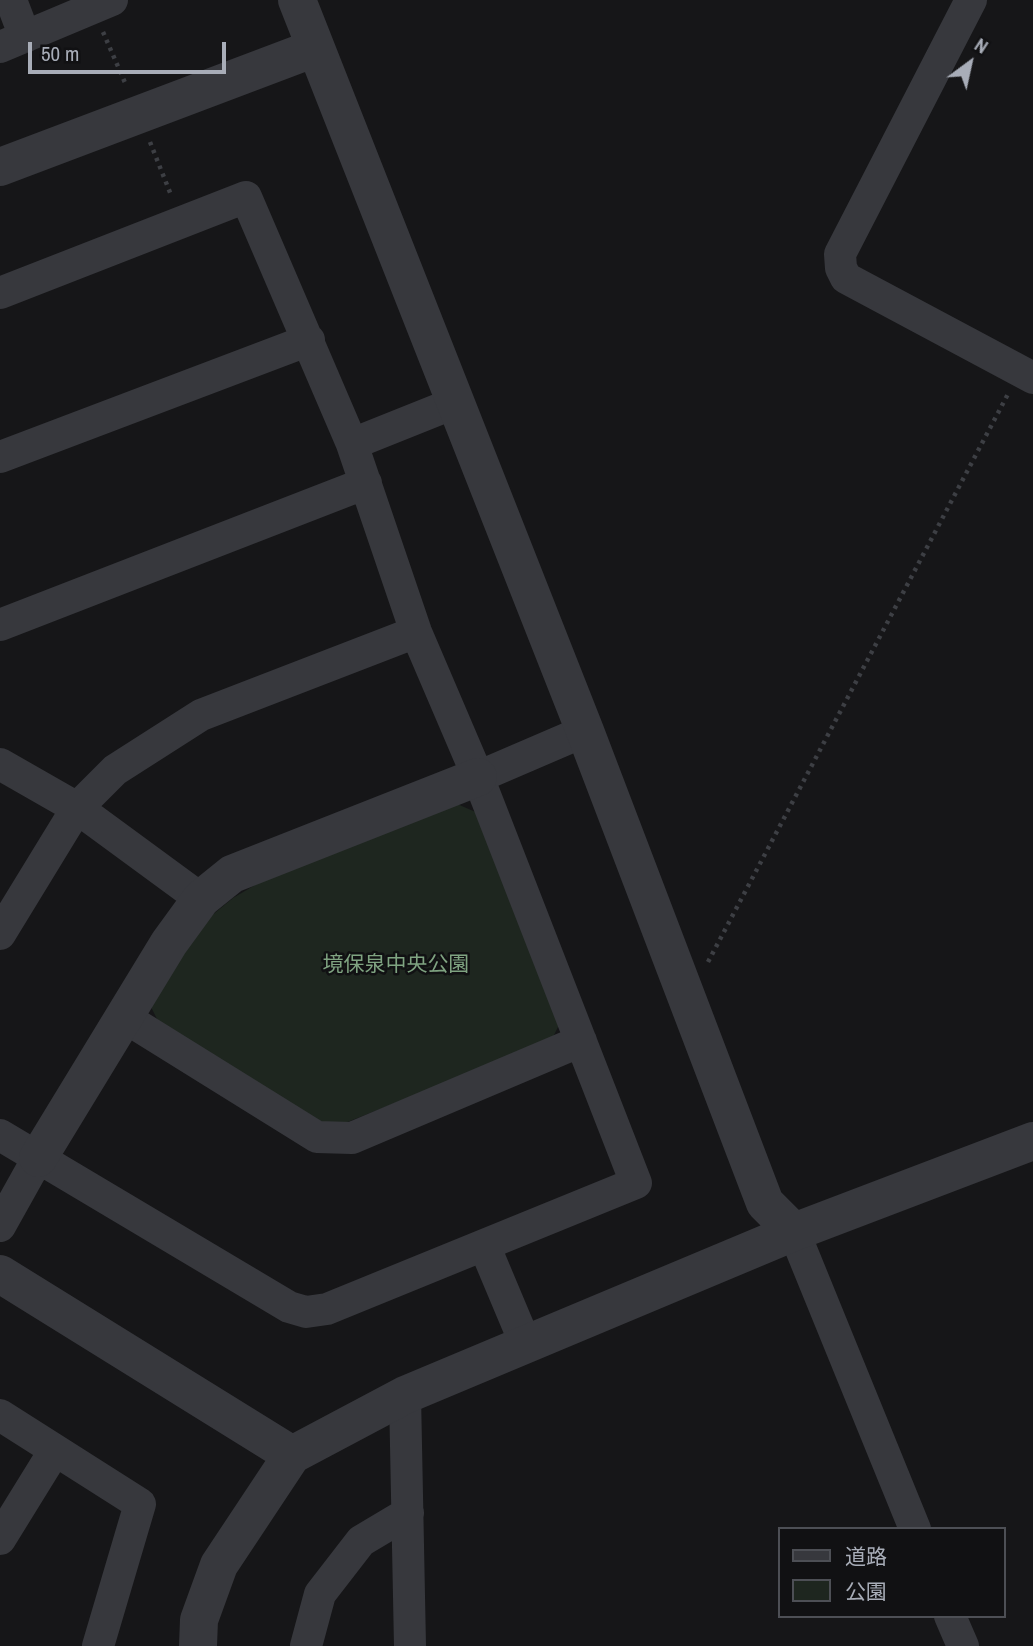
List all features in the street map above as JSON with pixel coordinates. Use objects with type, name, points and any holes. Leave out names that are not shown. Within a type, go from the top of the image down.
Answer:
[{"type":"street","points":[[10,0],[13,42],[102,4]]},
{"type":"street","points":[[297,0],[585,731],[765,1203],[794,1232],[914,1527]]},
{"type":"street","points":[[971,0],[840,254],[841,268],[846,278],[1028,375]]},
{"type":"street","points":[[0,167],[315,48]]},
{"type":"street","points":[[0,293],[246,197],[352,444],[416,632],[478,777],[636,1183],[327,1309],[306,1312],[289,1307],[0,1135]]},
{"type":"street","points":[[0,457],[309,340]]},
{"type":"street","points":[[352,444],[457,402]]},
{"type":"street","points":[[0,625],[366,483]]},
{"type":"street","points":[[0,934],[77,808],[115,770],[201,715],[416,632]]},
{"type":"street","points":[[0,1226],[38,1158],[169,943],[201,899],[232,874],[478,777],[585,731]]},
{"type":"street","points":[[0,764],[77,808],[201,899]]},
{"type":"street","points":[[124,1017],[317,1137],[352,1138],[581,1041]]},
{"type":"street","points":[[198,1646],[199,1620],[219,1566],[292,1455],[405,1395],[794,1232],[1033,1141]]},
{"type":"street","points":[[484,1245],[526,1345]]},
{"type":"street","points":[[0,1274],[292,1455]]},
{"type":"street","points":[[405,1395],[410,1646]]},
{"type":"street","points":[[0,1415],[140,1504],[98,1646]]},
{"type":"street","points":[[0,1539],[55,1450]]},
{"type":"street","points":[[306,1646],[320,1594],[361,1541],[408,1513]]},
{"type":"street","points":[[951,1618],[963,1646]]},
{"type":"path","points":[[102,4],[138,113],[182,222]]},
{"type":"path","points":[[687,1003],[1005,399],[1028,375]]},
{"type":"green space","name":"境保泉中央公園","points":[[455,803],[480,814],[559,1025],[551,1041],[340,1125],[322,1122],[159,1023],[151,1007],[199,926],[233,898],[267,878]]}]
